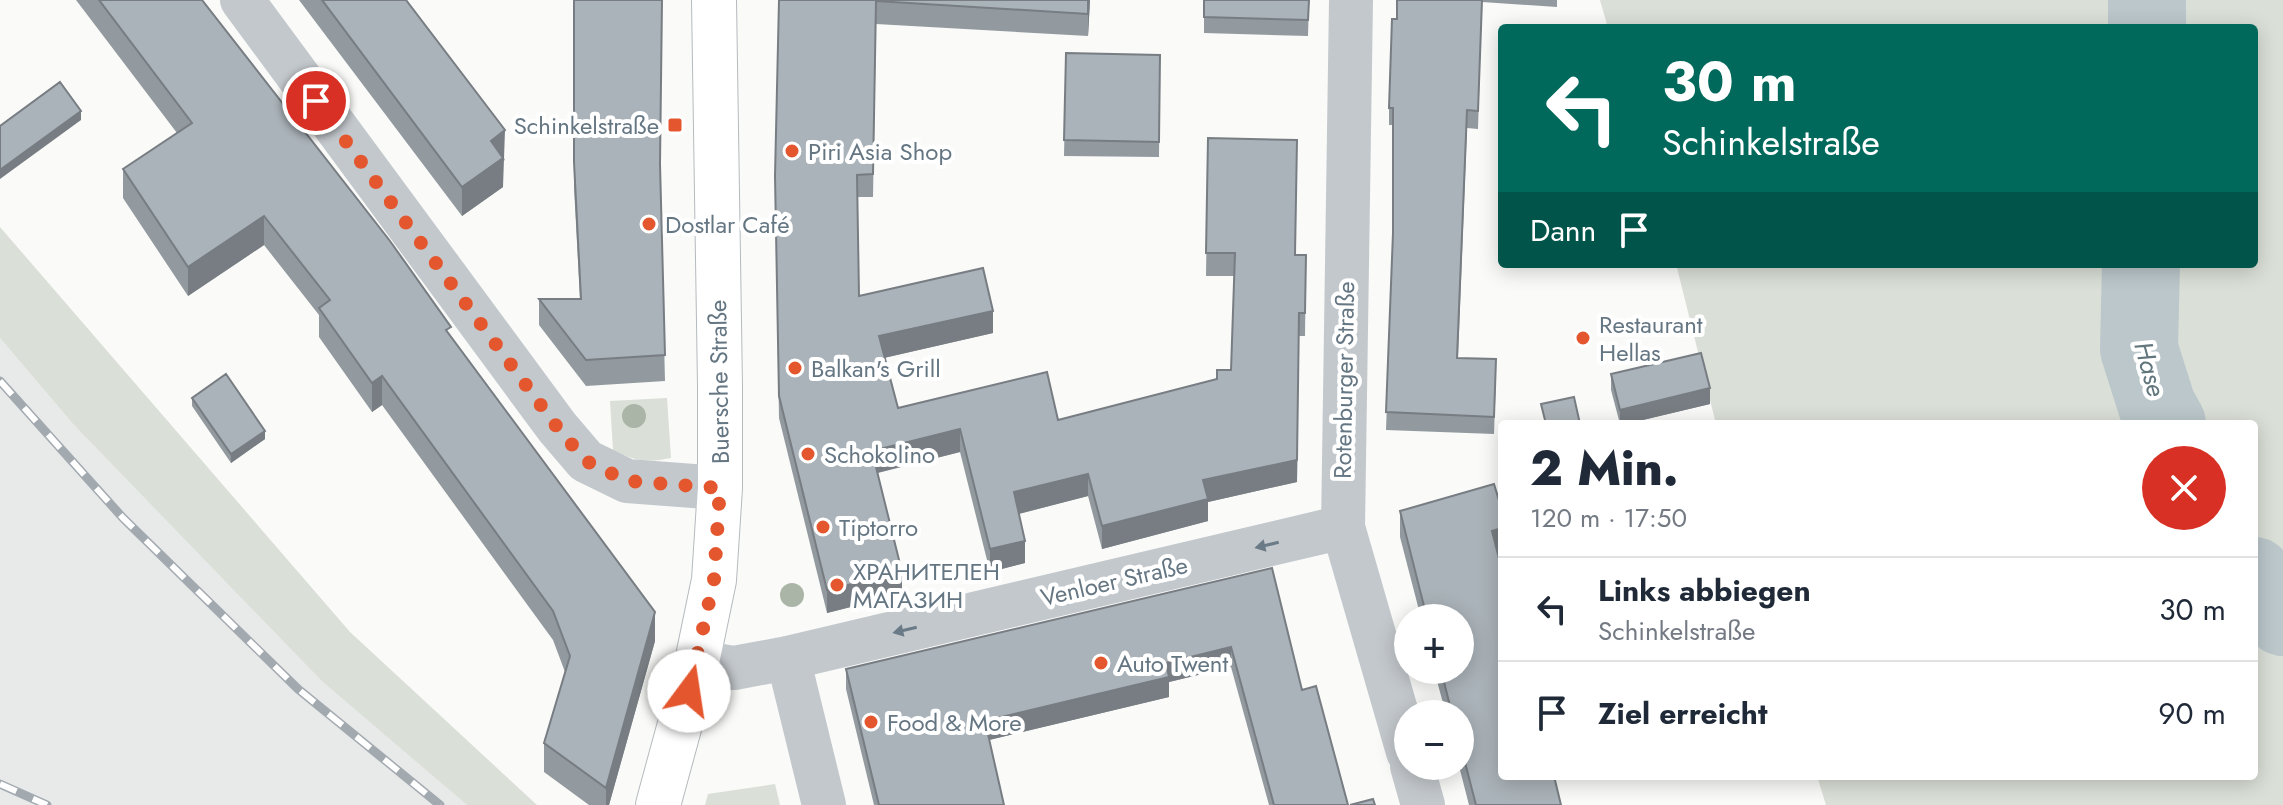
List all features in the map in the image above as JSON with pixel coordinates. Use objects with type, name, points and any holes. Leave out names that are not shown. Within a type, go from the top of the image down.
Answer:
[{"type":"main road","name":"Buersche Straße","points":[[658,805],[697,662],[714,580],[720,488],[714,0]]},
{"type":"street","points":[[242,0],[557,427],[586,461],[627,481],[720,488]]},
{"type":"street","name":"Rotenburger Straße","points":[[1351,0],[1343,527],[1394,704]]},
{"type":"street","name":"Venloer Straße","points":[[697,662],[734,668],[788,658],[1343,527]]},
{"type":"street","points":[[788,658],[824,805]]},
{"type":"street","points":[[1416,780],[1423,805]]},
{"type":"shaded area","points":[[1600,0],[2283,0],[2283,805],[1826,805],[1818,780],[2258,780],[2258,420],[1715,420],[1677,268],[2258,268],[2258,24],[1607,24]]},
{"type":"shaded area","points":[[0,227],[350,632],[537,805],[467,805],[322,681],[73,424],[0,338]]},
{"type":"shaded area","points":[[0,338],[73,424],[322,680],[467,805],[0,805]]},
{"type":"shaded area","points":[[667,398],[671,458],[641,460],[613,450],[610,401]]},
{"type":"shaded area","points":[[775,784],[780,805],[705,805],[708,794]]},
{"type":"building","points":[[99,0],[202,0],[390,241],[451,327],[446,330],[655,612],[606,788],[544,743],[570,656],[553,611],[382,376],[372,383],[319,308],[330,300],[264,216],[188,267],[123,169],[192,123]]},
{"type":"building","points":[[322,0],[406,0],[505,130],[491,141],[503,158],[462,187]]},
{"type":"building","points":[[574,0],[662,0],[660,164],[665,355],[586,360],[539,299],[581,299],[574,162]]},
{"type":"building","points":[[779,0],[1088,0],[1088,14],[876,1],[873,174],[857,175],[859,296],[983,268],[993,311],[879,336],[898,408],[1047,372],[1058,420],[1217,379],[1217,370],[1231,370],[1235,253],[1206,253],[1208,138],[1297,140],[1295,255],[1306,255],[1305,313],[1299,313],[1297,460],[1203,480],[1208,499],[1102,526],[1088,474],[1014,492],[1025,541],[990,549],[960,429],[872,451],[902,572],[827,590],[779,396],[775,176]]},
{"type":"building","points":[[1204,0],[1309,0],[1308,20],[1204,17]]},
{"type":"building","points":[[1397,0],[1482,0],[1478,111],[1467,110],[1457,358],[1496,359],[1494,417],[1386,412],[1393,233],[1393,108],[1389,108],[1392,19],[1397,19]]},
{"type":"building","points":[[1066,53],[1160,55],[1159,142],[1064,140]]},
{"type":"building","points":[[60,82],[81,111],[0,170],[0,126]]},
{"type":"building","points":[[1701,353],[1710,388],[1620,410],[1611,374]]},
{"type":"building","points":[[226,374],[265,431],[231,454],[192,398]]},
{"type":"building","points":[[1574,397],[1579,420],[1545,420],[1541,404]]},
{"type":"building","points":[[1494,484],[1498,497],[1498,529],[1492,531],[1498,554],[1498,780],[1555,780],[1561,805],[1476,805],[1470,780],[1474,780],[1474,700],[1448,700],[1444,684],[1474,684],[1474,604],[1423,604],[1400,511]]},
{"type":"building","points":[[1272,568],[1302,690],[1316,686],[1348,805],[1274,805],[1231,647],[1166,663],[1169,677],[985,721],[1004,805],[879,805],[846,669]]},
{"type":"building","points":[[1373,799],[1375,805],[1350,805]]},
{"type":"waterway","name":"Hase","points":[[2147,0],[2147,24]]},
{"type":"waterway","name":"Hase","points":[[2141,268],[2139,349],[2157,406],[2165,420]]},
{"type":"waterway","name":"Hase","points":[[2258,582],[2283,617]]},
{"type":"railway","points":[[0,381],[123,518],[298,689],[440,805]]},
{"type":"railway","points":[[0,784],[47,805]]},
{"type":"place","name":"Schinkelstraße","points":[[675,125]]},
{"type":"place","name":"Piri Asia Shop","points":[[792,151]]},
{"type":"place","name":"Dostlar Café","points":[[649,224]]},
{"type":"place","name":"Restaurant Hellas","points":[[1583,338]]},
{"type":"place","name":"Balkan's Grill","points":[[795,368]]},
{"type":"place","name":"Schokolino","points":[[808,454]]},
{"type":"place","name":"Tiptorro","points":[[823,527]]},
{"type":"place","name":"ХРАНИТЕЛЕН МАГАЗИН","points":[[837,585]]},
{"type":"place","name":"Auto Twent","points":[[1101,663]]},
{"type":"place","name":"Food & More","points":[[871,722]]},
{"type":"route","points":[[316,101],[557,427],[586,461],[627,481],[720,488],[714,580],[689,691]]}]
